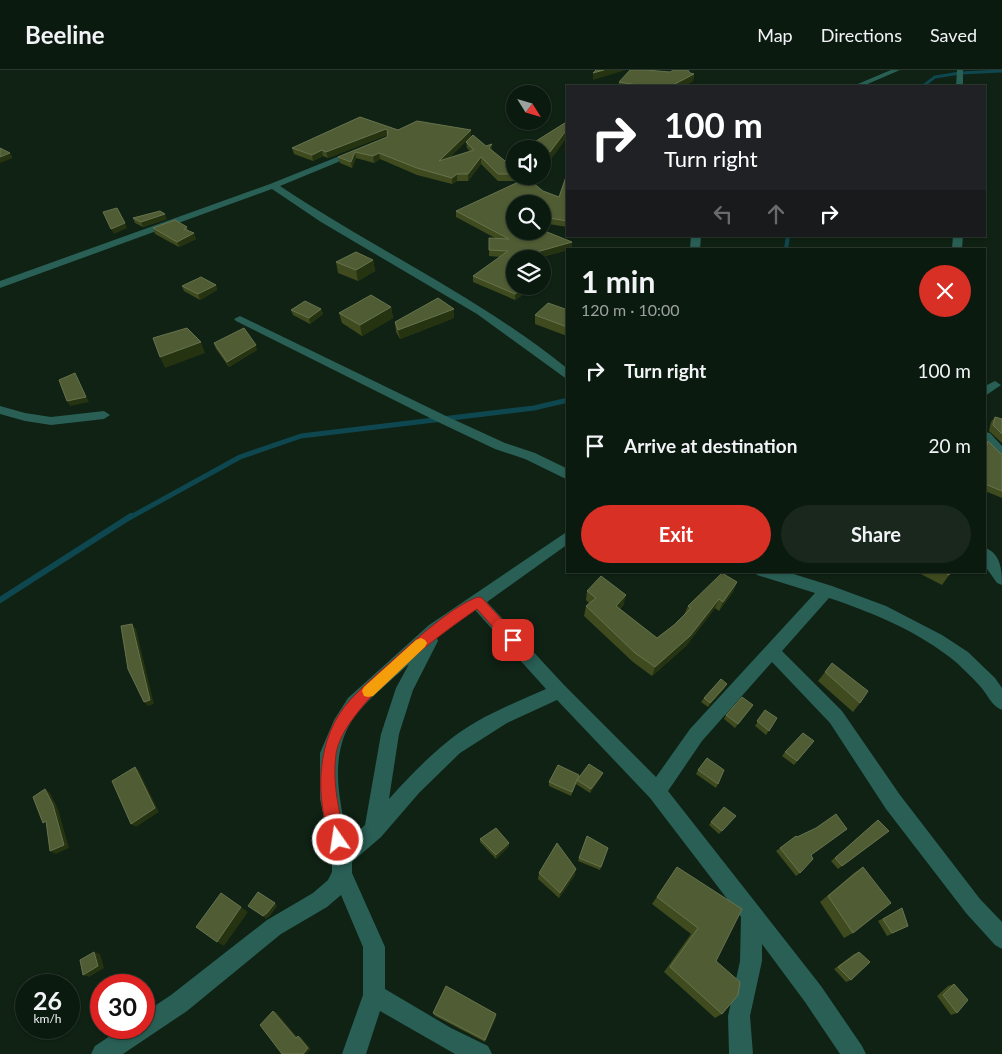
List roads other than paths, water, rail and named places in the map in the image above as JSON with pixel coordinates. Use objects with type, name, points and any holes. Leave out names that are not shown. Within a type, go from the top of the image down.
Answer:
[{"type":"street","points":[[860,85],[897,70]]},
{"type":"street","points":[[960,70],[960,85]]},
{"type":"street","points":[[0,285],[273,186],[366,147]]},
{"type":"street","points":[[273,186],[324,220],[481,312],[545,357],[566,374]]},
{"type":"street","points":[[240,319],[442,420],[500,446],[530,456],[566,475]]},
{"type":"street","points":[[0,410],[50,421],[104,415]]},
{"type":"street","points":[[986,437],[1002,454]]},
{"type":"street","points":[[354,1054],[374,996],[374,947],[342,866],[329,799],[329,753],[340,726],[354,704],[435,630],[478,602],[542,552],[566,537]]},
{"type":"street","points":[[986,555],[1002,579]]},
{"type":"street","points":[[769,573],[827,590],[890,615],[920,630],[958,655],[984,678],[1002,702]]},
{"type":"street","points":[[658,791],[696,735],[827,590]]},
{"type":"street","points":[[478,602],[559,690],[658,791],[813,994],[852,1054]]},
{"type":"street","points":[[374,830],[390,734],[405,688],[435,630]]},
{"type":"street","points":[[772,651],[836,717],[893,802],[973,906],[1002,938]]},
{"type":"street","points":[[103,1054],[179,1003],[274,927],[320,900],[335,887],[342,866],[412,787],[454,747],[501,717],[559,690]]},
{"type":"street","points":[[741,1054],[739,1016],[750,961],[751,912]]},
{"type":"street","points":[[374,996],[442,1036],[480,1054]]},
{"type":"waterway","points":[[924,85],[935,77],[960,73],[1002,71]]},
{"type":"waterway","points":[[786,248],[788,237]]},
{"type":"waterway","points":[[129,518],[240,457],[301,436],[534,408],[566,400]]},
{"type":"waterway","points":[[0,600],[131,516]]}]
